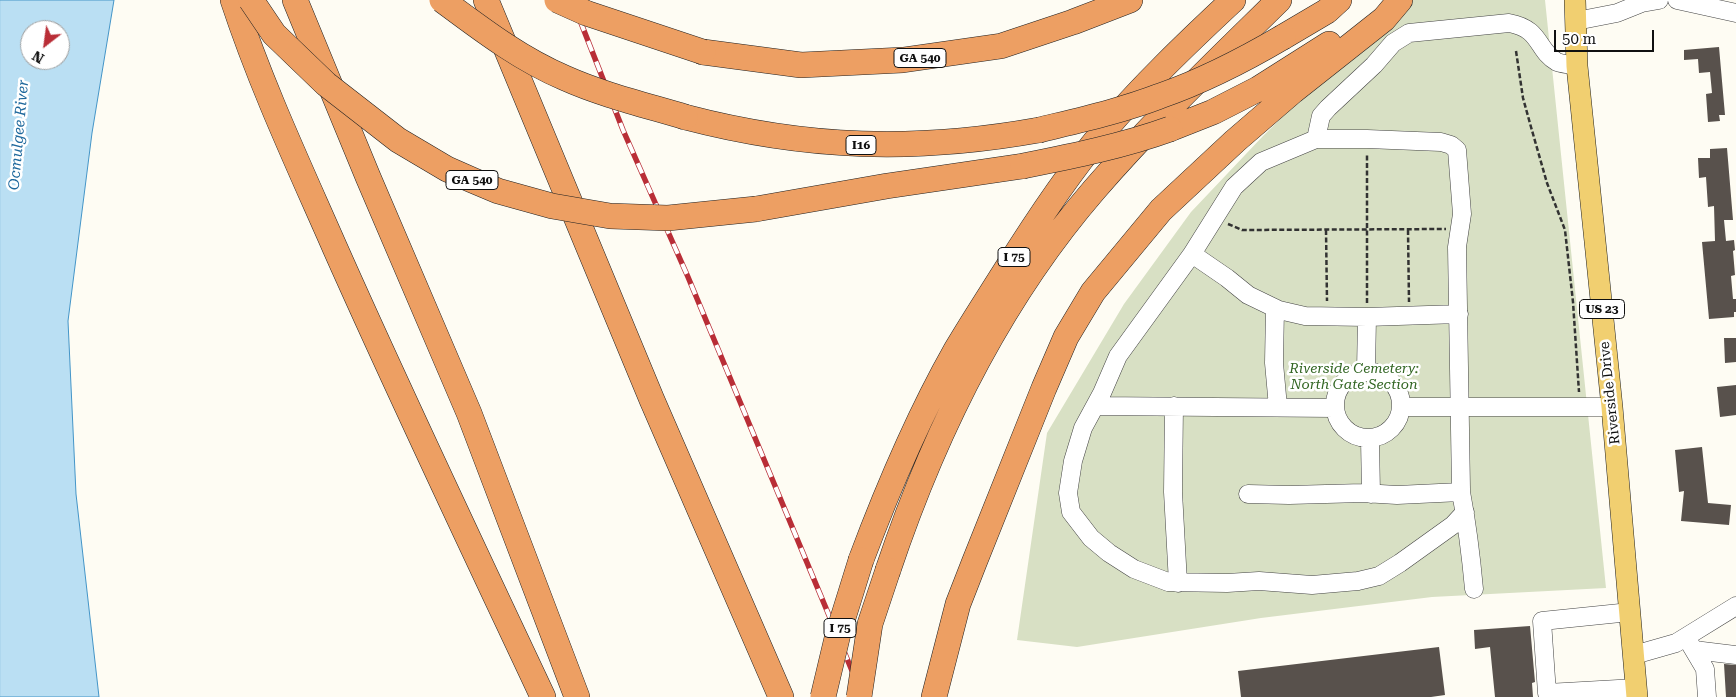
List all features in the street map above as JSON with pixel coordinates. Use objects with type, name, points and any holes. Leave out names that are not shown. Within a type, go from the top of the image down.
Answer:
[{"type":"highway","points":[[233,0],[284,132],[382,354],[543,697]]},
{"type":"highway","name":"GA 540","points":[[251,0],[274,34],[326,84],[398,140],[447,168],[498,191],[552,206],[610,216],[668,218],[756,210],[888,186],[1023,166],[1087,153],[1153,135],[1213,112],[1258,88],[1399,0]]},
{"type":"highway","points":[[295,0],[469,413],[577,697]]},
{"type":"highway","name":"I16","points":[[442,0],[516,53],[563,78],[593,90],[686,117],[753,133],[858,145],[930,144],[966,141],[1039,130],[1104,114],[1160,96],[1220,71],[1327,11],[1339,0]]},
{"type":"highway","points":[[486,0],[652,400],[781,697]]},
{"type":"highway","name":"GA 540","points":[[557,0],[586,13],[703,52],[801,65],[904,60],[1001,46],[1073,22],[1130,0]]},
{"type":"highway","name":"I 75","points":[[823,697],[838,634],[861,560],[894,474],[934,391],[961,342],[1027,235],[1076,165],[1110,124],[1161,70],[1233,0]]},
{"type":"highway","name":"I 75","points":[[859,697],[870,624],[888,570],[921,479],[949,417],[985,348],[1036,267],[1094,190],[1160,118],[1279,0]]},
{"type":"highway","points":[[934,697],[958,604],[974,563],[1066,337],[1093,292],[1161,210],[1235,141],[1293,91],[1384,19],[1399,0]]},
{"type":"main road","name":"Riverside Drive","points":[[1576,10],[1577,66],[1612,407],[1637,693]]},
{"type":"street","points":[[1576,10],[1617,13],[1642,3],[1659,0]]},
{"type":"street","points":[[1677,0],[1736,13]]},
{"type":"street","points":[[1316,140],[1321,116],[1374,65],[1393,43],[1409,33],[1509,24],[1521,25],[1531,32],[1549,55],[1558,62],[1577,66]]},
{"type":"street","points":[[1465,512],[1453,525],[1379,576],[1342,584],[1312,585],[1258,581],[1227,583],[1168,582],[1134,569],[1109,553],[1091,538],[1071,512],[1068,493],[1072,461],[1083,428],[1102,393],[1118,356],[1192,254],[1234,187],[1261,162],[1316,140],[1367,139],[1441,142],[1451,145],[1457,150],[1462,204],[1458,246],[1462,492],[1465,512],[1474,589]]},
{"type":"street","points":[[1192,254],[1248,295],[1276,308],[1305,316],[1367,317],[1459,314]]},
{"type":"street","points":[[1276,308],[1274,363],[1278,407]]},
{"type":"street","points":[[1366,372],[1367,317]]},
{"type":"street","points":[[1366,372],[1378,373],[1388,378],[1396,386],[1401,396],[1402,407],[1395,425],[1384,434],[1370,439],[1350,433],[1342,426],[1337,418],[1335,408],[1336,397],[1340,387],[1347,379],[1356,374],[1366,372]]},
{"type":"street","points":[[1094,406],[1335,408]]},
{"type":"street","points":[[1174,406],[1174,492],[1178,583]]},
{"type":"street","points":[[1402,407],[1612,407]]},
{"type":"street","points":[[1370,439],[1372,494]]},
{"type":"street","points":[[1248,494],[1397,495],[1462,492]]},
{"type":"street","points":[[1690,644],[1736,606]]},
{"type":"street","points":[[1630,612],[1542,621],[1547,695],[1637,693]]},
{"type":"street","points":[[1634,655],[1676,643],[1690,644],[1736,655]]},
{"type":"street","points":[[1690,644],[1705,669],[1707,697]]},
{"type":"path","points":[[1516,51],[1523,98],[1547,183],[1565,230],[1573,302],[1580,408]]},
{"type":"path","points":[[1367,139],[1367,317]]},
{"type":"path","points":[[1217,214],[1225,223],[1242,230],[1460,229]]},
{"type":"path","points":[[1326,230],[1327,316]]},
{"type":"path","points":[[1408,230],[1409,316]]},
{"type":"green space","name":"Riverside Cemetery: North Gate Section","points":[[1401,0],[1545,0],[1606,588],[1432,597],[1261,618],[1077,647],[1017,640],[1047,433],[1124,304],[1191,212],[1263,136]]},
{"type":"water","name":"Ocmulgee River","points":[[0,0],[114,0],[92,133],[68,321],[76,494],[99,697],[0,697]]},
{"type":"building","points":[[1719,47],[1725,115],[1719,115],[1720,121],[1708,122],[1706,94],[1712,93],[1710,72],[1699,73],[1698,59],[1684,60],[1684,50]]},
{"type":"building","points":[[1727,148],[1733,220],[1724,220],[1726,241],[1734,240],[1735,275],[1731,276],[1733,299],[1736,299],[1736,312],[1734,312],[1734,317],[1709,319],[1702,242],[1715,241],[1714,206],[1708,207],[1706,177],[1699,178],[1698,158],[1710,158],[1710,149]]},
{"type":"building","points":[[1724,338],[1736,338],[1736,362],[1725,363]]},
{"type":"building","points":[[1736,385],[1736,415],[1720,417],[1717,387]]},
{"type":"building","points":[[1702,447],[1708,503],[1731,505],[1729,525],[1681,521],[1684,491],[1679,492],[1675,450]]},
{"type":"building","points":[[1530,626],[1535,682],[1532,683],[1533,697],[1495,697],[1490,647],[1475,649],[1474,630]]},
{"type":"building","points":[[1439,647],[1445,695],[1431,697],[1241,697],[1238,671]]},
{"type":"building","points":[[1724,664],[1736,665],[1736,697],[1726,697]]},
{"type":"railway","points":[[572,0],[623,130],[688,277],[863,697]]}]
